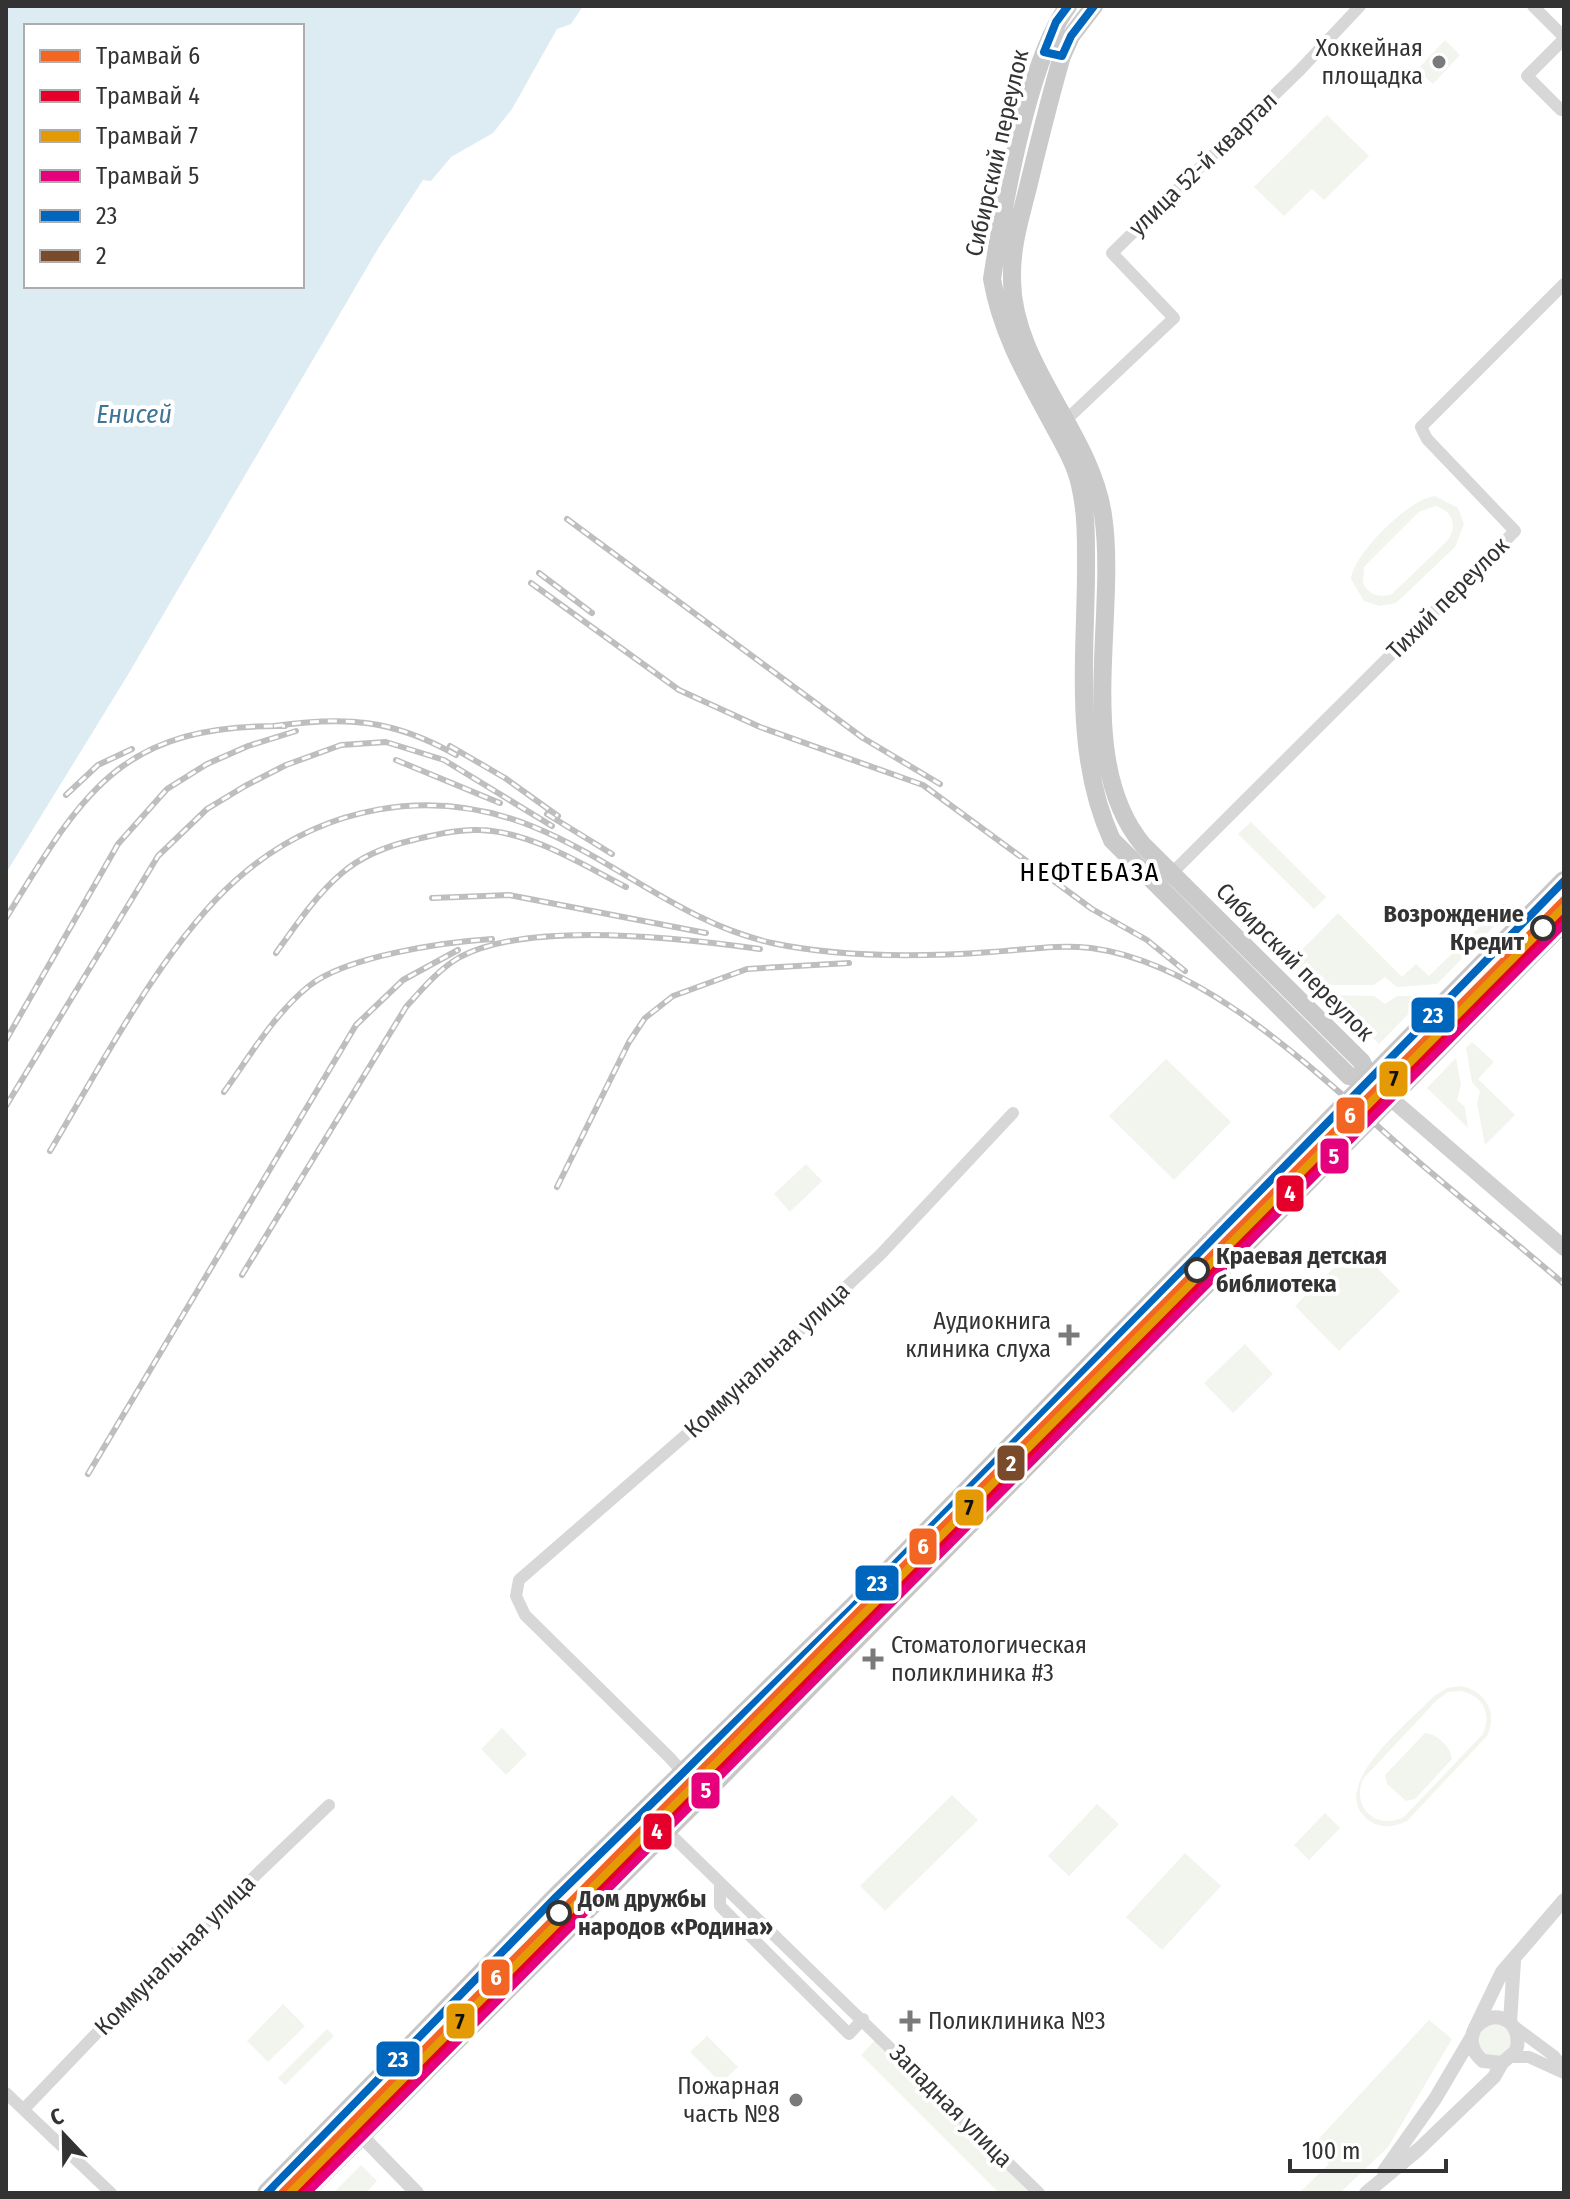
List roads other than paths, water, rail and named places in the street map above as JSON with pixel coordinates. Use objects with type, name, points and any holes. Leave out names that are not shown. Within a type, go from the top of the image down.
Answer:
[{"type":"highway","points":[[267,2193],[556,1897],[684,1775],[1027,1431],[1564,881]]},
{"type":"highway","points":[[303,2193],[702,1794],[1564,921]]},
{"type":"main road","name":"Сибирский переулок","points":[[1053,54],[1056,22],[1068,6]]},
{"type":"main road","name":"Сибирский переулок","points":[[1094,6],[1053,54],[1033,86],[1006,237],[1018,341],[1080,483],[1086,519],[1085,722],[1097,802],[1112,840],[1166,880],[1362,1062],[1370,1079],[1389,1097]]},
{"type":"main road","name":"Сибирский переулок","points":[[1018,341],[1095,474],[1104,520],[1104,721],[1109,763],[1130,829],[1166,880]]},
{"type":"main road","points":[[1389,1097],[1564,1248]]},
{"type":"street","name":"улица 52-й квартал","points":[[1066,420],[1174,318],[1112,253],[1300,70],[1360,6]]},
{"type":"street","points":[[1533,6],[1564,38],[1527,76],[1561,110]]},
{"type":"street","name":"Тихий переулок","points":[[1166,880],[1515,531],[1427,439],[1421,427],[1564,284]]},
{"type":"street","name":"Коммунальная улица","points":[[684,1775],[525,1615],[516,1596],[519,1580],[684,1437],[881,1254],[1013,1113]]},
{"type":"street","points":[[684,1775],[702,1794]]},
{"type":"street","name":"Коммунальная улица","points":[[24,2109],[160,1967],[329,1805]]},
{"type":"street","name":"Западная улица","points":[[666,1830],[1039,2193]]},
{"type":"street","name":"Западная улица","points":[[720,1884],[720,1906],[819,2007],[849,2034],[863,2019]]},
{"type":"street","points":[[1369,2190],[1435,2099],[1473,2033],[1502,1972],[1564,1900]]},
{"type":"street","points":[[1369,2190],[1419,2149],[1494,2077],[1519,2043],[1513,2024],[1514,1961]]},
{"type":"street","points":[[1487,2017],[1503,2018],[1554,2056],[1564,2071],[1529,2057],[1483,2061],[1474,2051],[1473,2033],[1487,2017]]},
{"type":"street","points":[[6,2093],[111,2193]]},
{"type":"street","points":[[342,2116],[417,2193]]},
{"type":"water","name":"Енисей","points":[[6,6],[583,6],[571,24],[557,29],[512,109],[493,133],[451,157],[431,181],[423,180],[379,247],[126,678],[6,873]]},
{"type":"railway","points":[[567,519],[863,738],[940,784]]},
{"type":"railway","points":[[539,573],[592,613]]},
{"type":"railway","points":[[531,583],[679,690],[760,727],[923,785],[1092,909],[1147,940],[1185,971]]},
{"type":"railway","points":[[274,726],[324,721],[368,723],[411,734],[456,755]]},
{"type":"railway","points":[[6,918],[59,834],[85,801],[113,774],[145,752],[183,737],[229,728],[285,726]]},
{"type":"railway","points":[[6,1040],[118,844],[167,789],[207,764],[248,746],[296,731]]},
{"type":"railway","points":[[6,1106],[158,856],[207,809],[245,786],[286,765],[341,745],[386,742],[444,760],[552,826]]},
{"type":"railway","points":[[450,746],[505,778],[558,816]]},
{"type":"railway","points":[[66,795],[98,765],[132,749]]},
{"type":"railway","points":[[396,760],[500,803]]},
{"type":"railway","points":[[50,1151],[159,972],[209,907],[236,880],[269,854],[304,834],[340,819],[378,810],[417,806],[456,807],[495,814],[534,827],[565,841],[708,921],[772,943],[881,955],[1078,947],[1131,957],[1171,972],[1210,993],[1284,1045],[1564,1284]]},
{"type":"railway","points":[[547,814],[612,854]]},
{"type":"railway","points":[[276,953],[315,901],[350,867],[385,848],[446,833],[479,830],[517,836],[556,851],[626,887]]},
{"type":"railway","points":[[432,898],[509,895],[706,933]]},
{"type":"railway","points":[[242,1275],[406,1007],[452,962],[490,946],[565,935],[649,937],[760,949]]},
{"type":"railway","points":[[224,1092],[285,1009],[326,975],[397,952],[492,939]]},
{"type":"railway","points":[[88,1474],[356,1025],[403,980],[458,950]]},
{"type":"railway","points":[[557,1187],[629,1042],[645,1018],[673,996],[747,969],[849,963]]},
{"type":"tram line","name":"6","points":[[282,2193],[1564,900]]},
{"type":"tram line","name":"7","points":[[290,2193],[1564,907]]},
{"type":"tram line","name":"4","points":[[299,2193],[1564,917]]},
{"type":"tram line","name":"5","points":[[307,2193],[1564,924]]},
{"type":"place","name":"Хоккейная площадка","points":[[1439,62]]},
{"type":"place","name":"Возрождение Кредит","points":[[1543,928]]},
{"type":"place","name":"Краевая детская библиотека","points":[[1197,1270]]},
{"type":"place","name":"Аудиокнига клиника слуха","points":[[1069,1335]]},
{"type":"place","name":"Стоматологическая поликлиника #3","points":[[873,1659]]},
{"type":"place","name":"Дом дружбы народов «Родина»","points":[[559,1913]]},
{"type":"place","name":"Поликлиника №3","points":[[910,2021]]},
{"type":"place","name":"Пожарная часть №8","points":[[796,2100]]},
{"type":"district","name":"НЕФТЕБАЗА","points":[[1090,872]]}]
